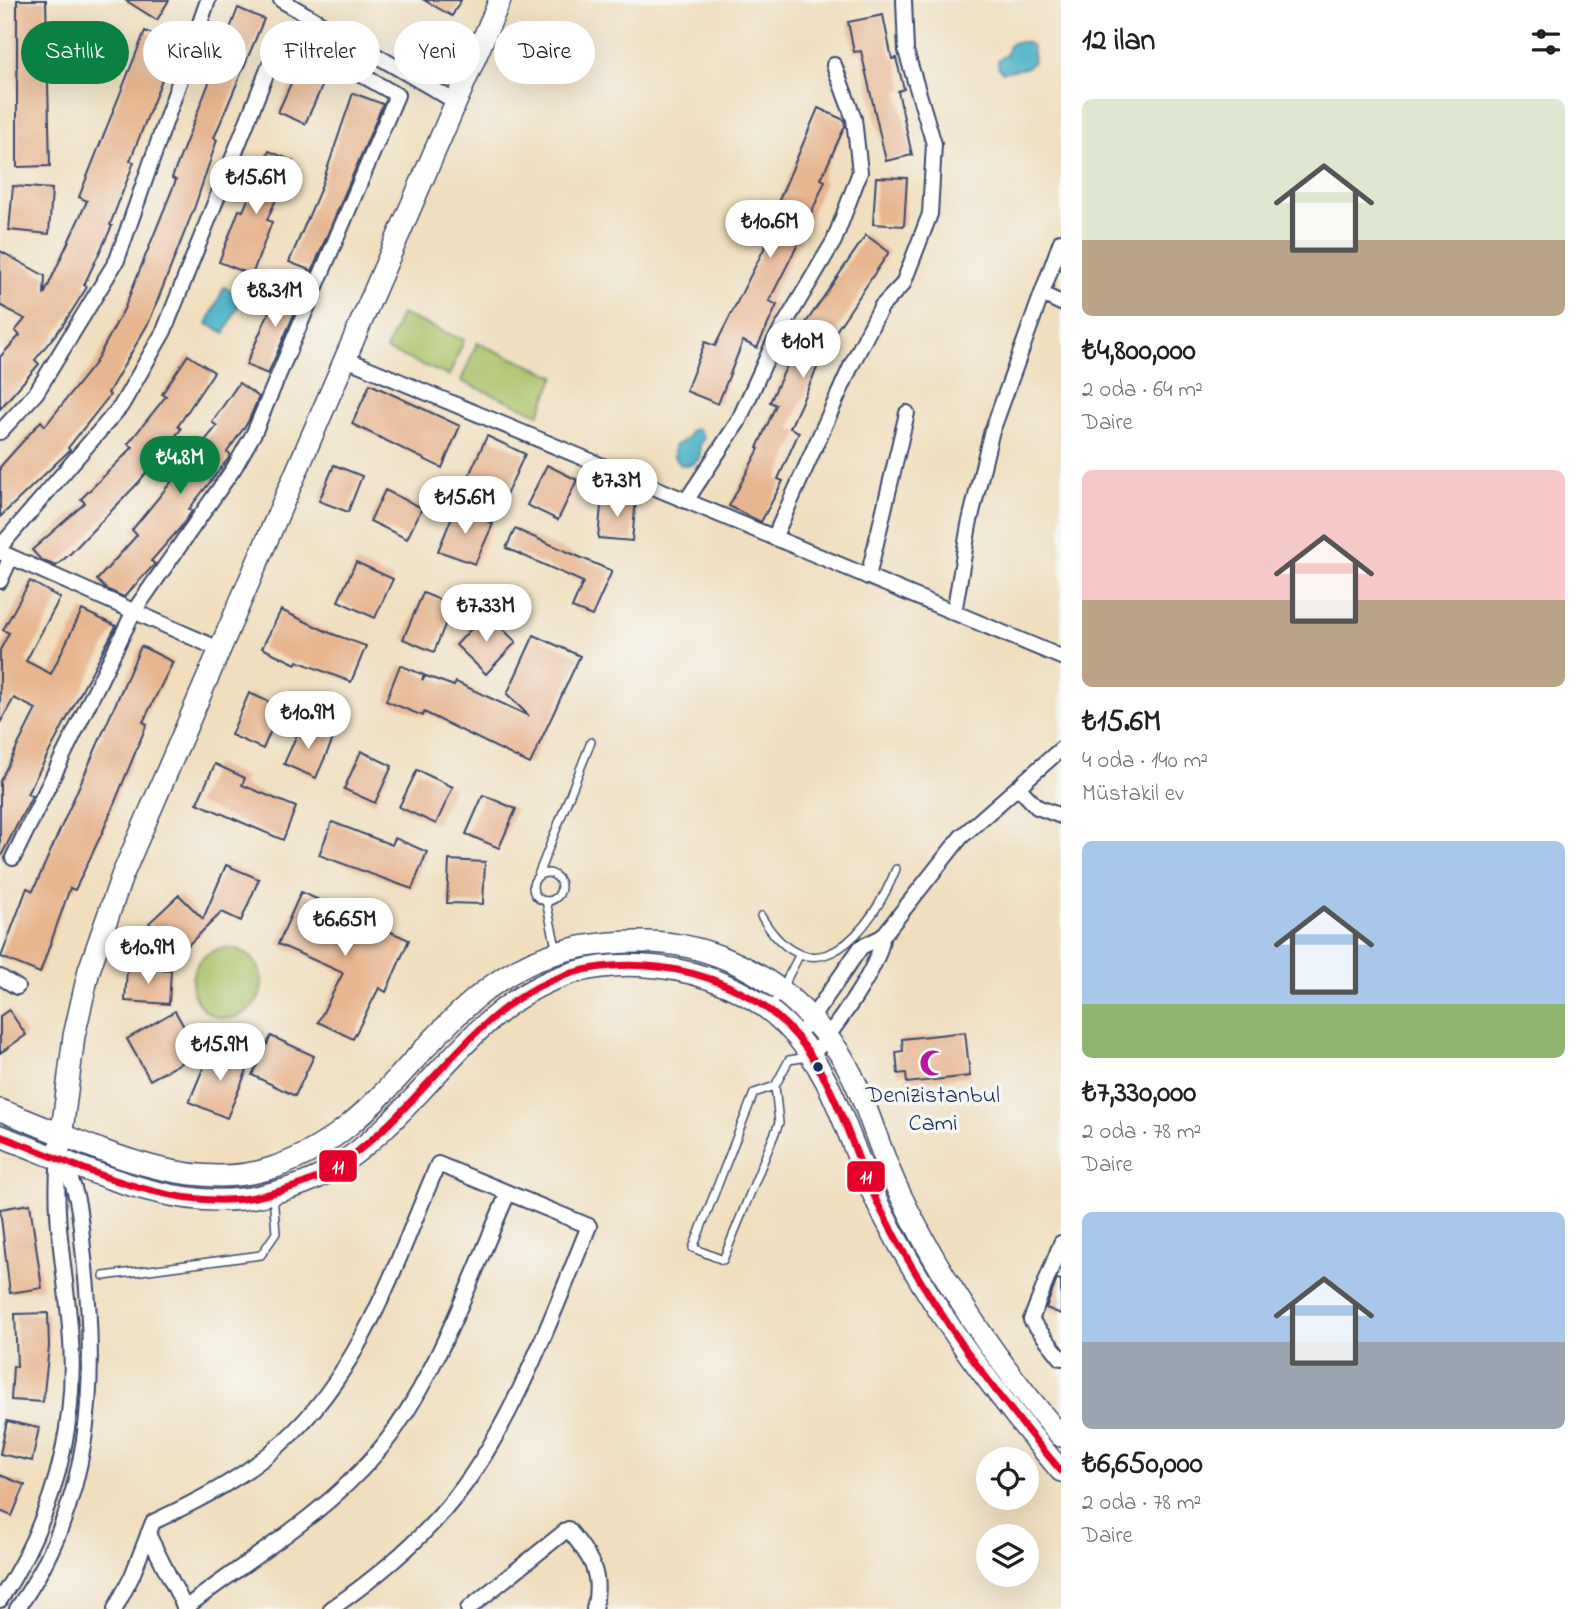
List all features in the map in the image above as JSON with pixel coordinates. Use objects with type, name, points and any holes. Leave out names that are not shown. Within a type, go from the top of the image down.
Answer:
[{"type":"street","points":[[0,432],[36,393],[117,260],[208,0]]},
{"type":"street","points":[[281,0],[456,102]]},
{"type":"street","points":[[0,1600],[27,1559],[42,1525],[61,1466],[71,1404],[71,1331],[56,1189],[74,1036],[89,970],[122,876],[500,0]]},
{"type":"street","points":[[774,538],[852,364],[881,307],[907,274],[930,214],[934,144],[906,51],[904,0]]},
{"type":"street","points":[[0,581],[4,552],[121,406],[164,331],[280,39],[300,40],[397,95],[254,433],[234,468],[134,611],[13,858]]},
{"type":"street","points":[[686,501],[738,422],[774,342],[834,242],[847,211],[860,172],[854,119],[834,65]]},
{"type":"street","points":[[954,613],[969,525],[991,434],[1061,241]]},
{"type":"street","points":[[1042,294],[1061,303]]},
{"type":"street","points":[[346,359],[1061,657]]},
{"type":"street","points":[[868,577],[907,413]]},
{"type":"street","points":[[4,552],[221,650]]},
{"type":"street","points":[[798,1038],[861,947],[882,937],[961,837],[1061,750]]},
{"type":"street","points":[[1018,787],[1037,807],[1061,816]]},
{"type":"street","points":[[811,1056],[828,1038],[879,956],[882,937]]},
{"type":"street","points":[[0,1110],[153,1168],[179,1173],[238,1175],[293,1161],[321,1148],[349,1127],[482,994],[519,969],[557,953],[608,942],[685,945],[727,959],[780,991],[828,1038],[848,1069],[915,1224],[955,1292],[1061,1436]]},
{"type":"street","points":[[0,1136],[173,1196],[237,1200],[272,1193],[302,1184],[343,1163],[382,1130],[481,1026],[508,1003],[575,972],[604,965],[636,964],[671,968],[721,983],[770,1012],[798,1038],[811,1056],[832,1094],[880,1208],[932,1300],[989,1384],[1061,1471]]},
{"type":"street","points":[[0,977],[17,987]]},
{"type":"street","points":[[17,1609],[53,1548],[75,1489],[88,1428],[89,1303],[75,1181],[59,1157]]},
{"type":"street","points":[[115,1609],[153,1522],[205,1497],[249,1470],[285,1440],[324,1398],[347,1364],[377,1306],[438,1164],[589,1226],[539,1349],[493,1438],[459,1493],[423,1535],[331,1609]]},
{"type":"street","points":[[148,1534],[184,1609],[312,1515],[377,1454],[401,1419],[439,1350],[508,1193]]},
{"type":"street","points":[[1061,1243],[1031,1320],[1061,1358]]},
{"type":"street","points":[[468,1609],[569,1529],[592,1559],[596,1577],[594,1609]]},
{"type":"lane","points":[[538,875],[553,874],[560,881],[559,895],[546,901],[537,897],[533,888],[538,875],[591,742]]},
{"type":"lane","points":[[761,916],[779,939],[800,954],[825,956],[842,948],[884,898],[896,869]]},
{"type":"lane","points":[[546,901],[557,953]]},
{"type":"lane","points":[[770,1012],[800,954]]},
{"type":"lane","points":[[775,1086],[754,1093],[694,1248],[723,1260],[779,1123],[775,1086],[798,1038]]},
{"type":"lane","points":[[789,1060],[811,1056]]},
{"type":"lane","points":[[104,1276],[261,1255],[276,1233],[272,1193]]},
{"type":"green space","points":[[401,314],[464,340],[449,376],[386,350]]},
{"type":"green space","points":[[477,343],[555,376],[539,414],[461,381]]},
{"type":"green space","points":[[227,948],[252,958],[262,983],[252,1008],[227,1018],[202,1008],[192,983],[202,958]]},
{"type":"water","points":[[1015,42],[1026,42],[1032,46],[1034,61],[1026,68],[1002,72],[998,60],[1006,55],[1009,46]]},
{"type":"water","points":[[224,287],[243,296],[225,333],[207,324]]},
{"type":"water","points":[[698,429],[704,437],[700,445],[700,458],[692,465],[681,465],[674,457],[674,446],[687,438],[691,430]]},
{"type":"building","points":[[17,0],[46,0],[47,21],[21,21],[21,84],[48,84],[50,166],[17,167]]},
{"type":"building","points":[[125,0],[169,0],[157,20]]},
{"type":"building","points":[[424,0],[461,0],[452,16]]},
{"type":"building","points":[[238,8],[264,19],[260,21],[260,29],[246,62],[246,21],[233,21]]},
{"type":"building","points":[[883,15],[892,59],[896,58],[904,89],[898,91],[912,155],[886,161],[861,51],[854,52],[848,22]]},
{"type":"building","points":[[143,36],[143,84],[160,84],[130,161],[134,162],[110,225],[112,226],[84,285],[87,287],[63,325],[35,360],[39,364],[0,409],[0,357],[20,335],[15,331],[25,319],[0,305],[0,251],[45,276],[44,295],[87,201],[79,197],[124,84],[129,84],[129,71]]},
{"type":"building","points":[[208,84],[237,84],[214,138],[217,140],[195,206],[149,322],[108,393],[110,395],[68,448],[70,450],[0,517],[0,467],[41,421],[45,426],[95,363],[124,309],[176,180],[172,178]]},
{"type":"building","points":[[291,84],[323,84],[305,124],[278,112]]},
{"type":"building","points":[[353,93],[383,104],[312,271],[289,262],[320,190]]},
{"type":"building","points":[[818,108],[844,120],[845,126],[821,179],[825,181],[800,240],[769,301],[777,305],[757,348],[743,341],[718,404],[686,391],[705,342],[715,346],[781,215],[774,212]]},
{"type":"building","points":[[269,151],[293,161],[267,220],[272,222],[252,275],[219,262],[239,210],[243,211]]},
{"type":"building","points":[[876,177],[907,178],[904,226],[873,224]]},
{"type":"building","points":[[13,186],[52,189],[49,234],[9,230]]},
{"type":"building","points":[[866,235],[889,252],[814,364],[818,366],[790,428],[799,432],[778,479],[783,481],[761,522],[729,506],[759,449],[757,448],[776,405],[770,402],[801,335],[799,333]]},
{"type":"building","points":[[281,284],[303,294],[268,374],[246,365]]},
{"type":"building","points":[[188,355],[214,372],[178,426],[181,429],[138,483],[71,553],[56,566],[41,560],[32,550],[85,503],[81,499],[133,447],[128,444],[166,396],[162,394]]},
{"type":"building","points":[[239,383],[259,397],[248,422],[227,452],[231,455],[189,509],[192,511],[181,527],[151,561],[155,564],[124,597],[106,589],[97,580],[137,535],[132,530],[217,426],[212,422]]},
{"type":"building","points":[[370,384],[460,426],[442,468],[352,424]]},
{"type":"building","points":[[487,436],[525,454],[507,493],[469,475]]},
{"type":"building","points":[[334,465],[362,476],[348,512],[319,501]]},
{"type":"building","points":[[547,465],[577,480],[558,520],[527,505]]},
{"type":"building","points":[[385,490],[422,508],[407,539],[370,521]]},
{"type":"building","points":[[602,496],[636,499],[632,541],[598,538]]},
{"type":"building","points":[[456,507],[493,524],[475,564],[438,551]]},
{"type":"building","points":[[515,529],[612,571],[592,616],[572,608],[583,582],[506,548]]},
{"type":"building","points":[[356,562],[393,579],[375,618],[338,601]]},
{"type":"building","points":[[30,581],[60,598],[26,661],[51,674],[82,610],[116,626],[27,794],[32,796],[0,858],[0,781],[36,709],[14,698],[0,723],[0,650],[9,633],[3,630]]},
{"type":"building","points":[[423,593],[453,605],[434,652],[403,639]]},
{"type":"building","points":[[281,610],[366,646],[351,682],[297,661],[296,664],[262,648]]},
{"type":"building","points":[[486,613],[516,642],[486,674],[456,645]]},
{"type":"building","points":[[534,635],[580,656],[530,764],[424,712],[423,716],[386,701],[400,665],[424,675],[422,680],[426,676],[454,686],[456,682],[529,716],[507,694]]},
{"type":"building","points":[[141,646],[173,662],[143,722],[147,724],[103,831],[75,890],[70,888],[40,973],[1,957],[27,888],[33,891]]},
{"type":"building","points":[[249,693],[281,707],[263,749],[231,735]]},
{"type":"building","points":[[301,725],[333,739],[316,778],[284,764]]},
{"type":"building","points":[[361,751],[392,766],[375,803],[344,789]]},
{"type":"building","points":[[215,764],[245,778],[242,785],[296,807],[283,840],[197,803]]},
{"type":"building","points":[[417,770],[453,787],[436,824],[399,807]]},
{"type":"building","points":[[483,795],[516,809],[499,848],[466,834]]},
{"type":"building","points":[[332,822],[392,845],[395,838],[427,852],[412,889],[319,855]]},
{"type":"building","points":[[449,860],[485,862],[483,904],[447,903]]},
{"type":"building","points":[[226,865],[259,879],[241,921],[222,912],[179,954],[149,923],[179,895],[203,919]]},
{"type":"building","points":[[301,892],[409,940],[386,992],[379,988],[353,1039],[318,1022],[343,973],[278,944]]},
{"type":"building","points":[[127,968],[171,970],[169,1004],[125,1001]]},
{"type":"building","points":[[9,1010],[26,1035],[0,1053],[0,1016]]},
{"type":"building","points":[[175,1011],[199,1053],[150,1080],[127,1039]]},
{"type":"building","name":"Denizistanbul Cami","points":[[965,1032],[970,1076],[907,1083],[906,1073],[898,1074],[896,1052],[903,1051],[902,1039]]},
{"type":"building","points":[[271,1036],[314,1056],[295,1096],[252,1075]]},
{"type":"building","points":[[212,1047],[250,1063],[227,1118],[189,1102]]},
{"type":"building","points":[[30,1204],[42,1288],[10,1293],[0,1209]]},
{"type":"building","points":[[1057,1279],[1061,1280],[1061,1314],[1046,1308]]},
{"type":"building","points":[[48,1313],[49,1347],[43,1402],[11,1400],[13,1366],[17,1367],[15,1314]]},
{"type":"building","points":[[7,1421],[39,1428],[32,1461],[0,1454]]},
{"type":"building","points":[[0,1475],[25,1485],[12,1516],[0,1511]]},
{"type":"transit line","name":"11","points":[[0,1136],[94,1173],[161,1193],[194,1199],[227,1200],[260,1196],[305,1183],[326,1174],[345,1161],[383,1129],[482,1027],[517,999],[556,978],[603,967],[658,967],[710,979],[759,1003],[786,1025],[804,1045],[831,1091],[871,1190],[922,1283],[964,1348],[1061,1471]]},
{"type":"place","name":"Denizistanbul Cami","points":[[933,1063]]}]
